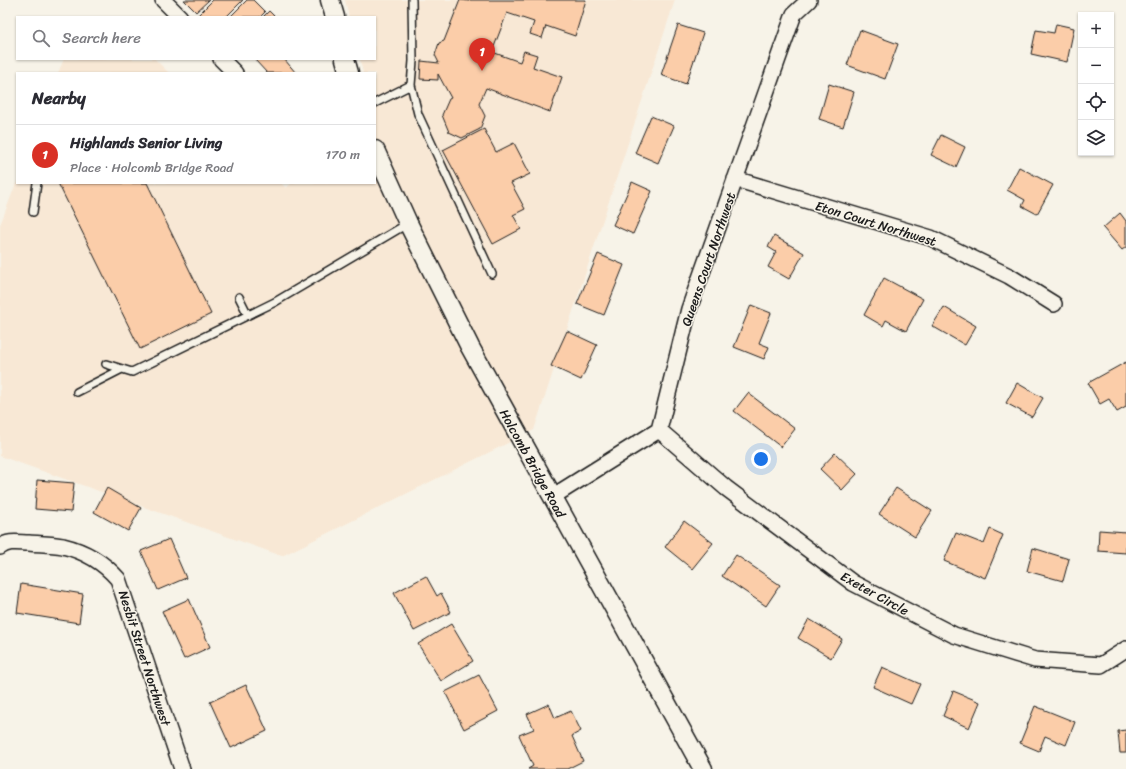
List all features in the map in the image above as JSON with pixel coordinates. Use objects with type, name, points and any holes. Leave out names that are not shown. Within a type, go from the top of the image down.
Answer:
[{"type":"street","points":[[163,0],[179,16]]},
{"type":"street","points":[[330,0],[335,16]]},
{"type":"street","name":"Queens Court Northwest","points":[[659,430],[689,309],[794,14],[810,0]]},
{"type":"street","points":[[222,60],[234,72]]},
{"type":"street","points":[[345,60],[348,72]]},
{"type":"street","name":"Holcomb Bridge Road","points":[[376,152],[408,223],[470,347],[703,769]]},
{"type":"street","name":"Eton Court Northwest","points":[[735,179],[931,238],[1009,276],[1054,304]]},
{"type":"street","points":[[552,497],[659,430]]},
{"type":"street","name":"Exeter Circle","points":[[659,430],[726,488],[853,583],[954,635],[1034,660],[1101,665],[1126,649]]},
{"type":"street","name":"Nesbit Street Northwest","points":[[0,547],[4,544],[14,542],[64,546],[87,555],[101,564],[118,579],[182,769]]},
{"type":"lane","points":[[412,0],[413,61],[411,85],[418,114],[492,274]]},
{"type":"lane","points":[[376,102],[411,85]]},
{"type":"lane","points":[[33,212],[37,184]]},
{"type":"lane","points":[[106,364],[132,372],[275,302],[408,223]]},
{"type":"lane","points":[[239,297],[248,315]]},
{"type":"lane","points":[[77,392],[122,369]]},
{"type":"shaded area","points":[[345,0],[675,0],[534,430],[282,556],[0,456],[0,225],[16,184],[282,184],[286,188],[291,184],[376,184],[376,72],[363,72],[360,60],[376,60],[376,16],[349,16]]},
{"type":"shaded area","points":[[64,60],[156,60],[168,72],[58,72]]},
{"type":"building","points":[[184,0],[209,0],[196,12]]},
{"type":"building","points":[[213,0],[243,0],[227,16],[198,15]]},
{"type":"building","points":[[247,0],[253,0],[265,12],[261,16],[231,16]]},
{"type":"building","points":[[460,0],[586,0],[575,36],[546,26],[542,38],[530,34],[534,22],[507,13],[492,52],[520,62],[524,51],[537,55],[533,67],[562,77],[550,112],[486,88],[479,104],[485,116],[480,129],[462,138],[449,132],[442,115],[449,99],[451,98],[438,74],[438,80],[420,79],[421,61],[439,63],[435,55],[439,43],[444,41]]},
{"type":"building","points":[[269,11],[274,16],[264,16]]},
{"type":"building","points":[[1056,24],[1074,28],[1067,62],[1031,54],[1036,30],[1054,33]]},
{"type":"building","points":[[678,25],[703,33],[686,84],[661,75]]},
{"type":"building","points":[[860,30],[898,44],[885,79],[847,65]]},
{"type":"building","points":[[255,60],[285,60],[295,72],[266,72]]},
{"type":"building","points":[[829,84],[854,92],[843,127],[819,119]]},
{"type":"building","points":[[651,116],[674,126],[658,163],[635,153]]},
{"type":"building","points":[[484,129],[496,152],[514,143],[530,174],[511,183],[525,209],[513,215],[521,229],[493,244],[443,150]]},
{"type":"building","points":[[941,135],[965,147],[956,167],[931,155]]},
{"type":"building","points":[[1019,167],[1053,185],[1037,214],[1022,206],[1025,200],[1007,190]]},
{"type":"building","points":[[632,182],[652,191],[633,234],[613,225]]},
{"type":"building","points":[[58,184],[147,184],[211,314],[140,349]]},
{"type":"building","points":[[1120,213],[1126,221],[1126,247],[1122,250],[1103,228]]},
{"type":"building","points":[[774,236],[804,253],[789,279],[768,267],[776,252],[768,247]]},
{"type":"building","points":[[598,254],[624,265],[604,315],[577,304]]},
{"type":"building","points":[[884,278],[923,299],[906,331],[886,320],[883,326],[864,315]]},
{"type":"building","points":[[751,305],[771,313],[759,343],[769,347],[764,359],[734,347]]},
{"type":"building","points":[[944,307],[976,326],[965,345],[932,326]]},
{"type":"building","points":[[567,331],[597,345],[581,380],[551,366]]},
{"type":"building","points":[[1126,362],[1126,407],[1117,412],[1109,399],[1100,404],[1088,383]]},
{"type":"building","points":[[1017,383],[1043,398],[1032,417],[1006,403]]},
{"type":"building","points":[[748,393],[795,429],[781,447],[734,411]]},
{"type":"building","points":[[835,453],[857,474],[842,490],[820,469]]},
{"type":"building","points":[[37,480],[74,483],[71,512],[35,509]]},
{"type":"building","points":[[107,488],[141,508],[128,531],[94,512]]},
{"type":"building","points":[[896,488],[932,511],[915,537],[879,514]]},
{"type":"building","points":[[684,521],[713,543],[692,569],[665,547]]},
{"type":"building","points":[[990,529],[1003,535],[985,578],[944,561],[956,533],[984,544]]},
{"type":"building","points":[[1099,530],[1126,532],[1126,553],[1098,551]]},
{"type":"building","points":[[169,539],[186,578],[158,590],[141,551]]},
{"type":"building","points":[[1033,548],[1069,559],[1063,581],[1027,571]]},
{"type":"building","points":[[736,555],[780,585],[766,606],[722,576]]},
{"type":"building","points":[[426,576],[437,596],[441,593],[451,612],[414,631],[394,593]]},
{"type":"building","points":[[21,584],[83,594],[79,623],[17,613]]},
{"type":"building","points":[[189,599],[210,647],[184,659],[162,611]]},
{"type":"building","points":[[809,619],[842,639],[831,658],[798,638]]},
{"type":"building","points":[[451,624],[473,661],[441,681],[418,644]]},
{"type":"building","points":[[882,667],[920,684],[911,704],[873,687]]},
{"type":"building","points":[[479,675],[498,711],[464,729],[445,692]]},
{"type":"building","points":[[246,685],[267,731],[231,748],[210,702]]},
{"type":"building","points":[[953,691],[980,702],[969,728],[943,716]]},
{"type":"building","points":[[549,704],[555,718],[571,711],[581,731],[572,736],[583,761],[567,769],[528,769],[533,766],[519,735],[534,729],[527,714]]},
{"type":"building","points":[[1035,706],[1075,722],[1066,745],[1045,736],[1039,751],[1020,743]]},
{"type":"building","points":[[1126,730],[1126,753],[1120,753],[1118,731]]},
{"type":"place","name":"Highlands Senior Living","points":[[482,71]]}]
